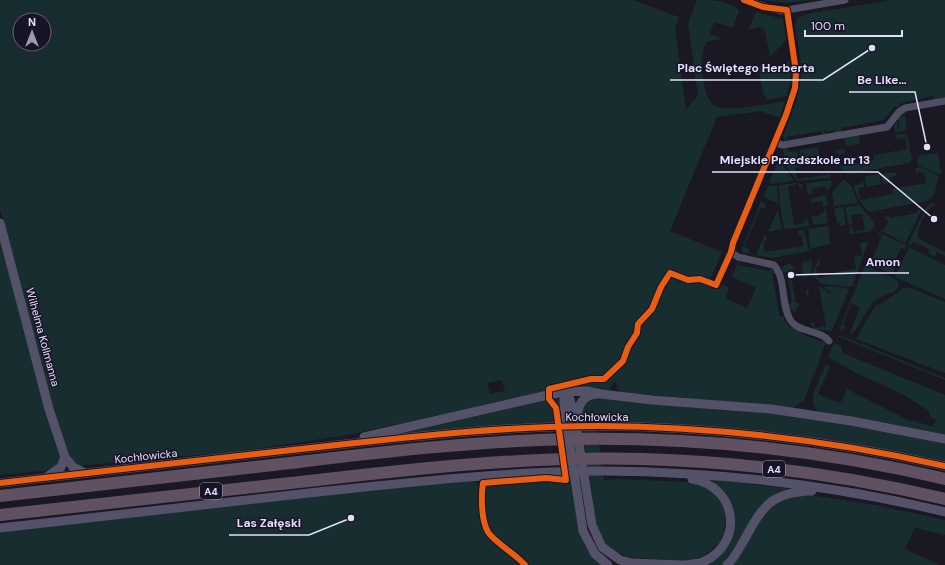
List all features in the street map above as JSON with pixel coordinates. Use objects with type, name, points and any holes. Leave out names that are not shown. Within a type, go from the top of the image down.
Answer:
[{"type":"highway","name":"A4","points":[[0,496],[411,450],[550,440],[600,439],[682,441],[780,450],[889,466],[945,479]]},
{"type":"highway","name":"A4","points":[[0,515],[423,468],[553,460],[601,459],[676,460],[773,468],[852,480],[945,499]]},
{"type":"street","points":[[744,0],[763,7],[787,10],[845,0]]},
{"type":"street","points":[[716,285],[732,252],[733,243],[790,104],[796,78],[787,10]]},
{"type":"street","points":[[775,143],[783,145],[887,127],[899,112],[905,108],[945,101]]},
{"type":"street","name":"Wilhelma Kollmanna","points":[[0,222],[49,409],[65,457]]},
{"type":"street","points":[[732,252],[738,257],[774,265],[779,273],[786,308],[791,321],[798,328],[826,338],[829,341]]},
{"type":"street","name":"Kochłowicka","points":[[319,447],[564,392],[587,391],[601,394],[798,413],[851,420],[945,438]]},
{"type":"street","points":[[564,392],[570,399],[576,425],[592,525],[602,547],[620,560],[632,563],[683,565],[704,561],[720,549],[729,532],[729,513],[722,496],[717,489],[709,483],[665,473]]},
{"type":"street","points":[[564,392],[564,406],[577,503],[583,531],[595,554],[608,565]]},
{"type":"street","points":[[576,425],[580,402],[587,396],[601,394]]},
{"type":"street","name":"Kochłowicka","points":[[0,483],[456,433],[548,427],[598,426],[690,429],[775,436],[853,447],[945,466]]},
{"type":"street","points":[[45,478],[61,467],[65,457],[73,467],[85,473]]},
{"type":"street","points":[[0,528],[400,483],[555,472],[665,473],[750,479],[838,491],[945,512]]},
{"type":"street","points":[[727,565],[736,554],[759,514],[774,500],[794,492],[838,491]]},
{"type":"green space","points":[[0,0],[633,0],[679,17],[675,27],[686,109],[698,95],[688,24],[697,0],[720,1],[735,7],[739,11],[733,28],[714,22],[710,34],[722,39],[707,42],[705,46],[702,59],[702,74],[708,97],[715,106],[720,108],[748,107],[785,101],[780,118],[760,111],[717,117],[670,231],[722,252],[709,282],[720,289],[722,284],[729,288],[725,298],[747,308],[756,288],[732,277],[739,260],[739,265],[769,271],[770,268],[775,274],[772,274],[780,317],[784,317],[789,327],[796,328],[800,333],[821,342],[823,340],[826,343],[804,400],[793,408],[620,392],[617,388],[616,382],[613,382],[608,391],[549,391],[551,388],[592,380],[604,381],[608,377],[606,376],[603,379],[591,378],[551,386],[545,390],[546,392],[348,435],[223,454],[166,457],[79,466],[71,460],[52,407],[0,209]],"holes":[[[502,380],[505,391],[490,394],[487,383]]]},
{"type":"green space","points":[[761,0],[813,0],[787,3]]},
{"type":"green space","points":[[892,0],[945,0],[945,98],[932,100],[935,95],[899,104],[899,108],[895,106],[884,120],[842,128],[842,132],[831,134],[838,127],[830,132],[823,130],[828,135],[823,136],[821,131],[787,137],[786,142],[783,136],[797,100],[802,70],[795,25],[797,18],[806,14]]},
{"type":"green space","points":[[756,12],[783,19],[786,40],[770,57],[765,31],[762,27],[748,30]]},
{"type":"green space","points":[[789,59],[791,78],[787,96],[767,100],[766,96],[764,97],[758,67],[765,66],[765,69],[786,65]]},
{"type":"green space","points":[[902,115],[905,116],[907,130],[895,133],[894,126],[897,121],[898,129],[900,129],[898,119]]},
{"type":"green space","points":[[907,133],[912,159],[910,163],[848,174],[841,169],[838,150],[844,149],[845,153],[839,155],[841,166],[874,160],[874,155],[907,149],[905,138],[896,139],[896,135]]},
{"type":"green space","points":[[859,135],[860,144],[846,146],[844,138]]},
{"type":"green space","points":[[818,147],[819,155],[800,158],[799,150]]},
{"type":"green space","points":[[787,148],[788,152],[797,151],[798,159],[785,161],[783,149]]},
{"type":"green space","points":[[938,153],[941,173],[939,174],[918,165],[917,159],[920,155]]},
{"type":"green space","points":[[798,161],[799,167],[795,168],[797,179],[830,174],[830,178],[797,181],[785,165]]},
{"type":"green space","points":[[782,164],[794,181],[769,184],[776,165]]},
{"type":"green space","points":[[921,167],[939,176],[934,195],[927,201],[869,212],[860,200],[893,194],[892,189],[926,183],[924,172],[916,173],[915,168]]},
{"type":"green space","points":[[896,172],[897,176],[890,177],[891,183],[883,184],[881,174]]},
{"type":"green space","points":[[879,174],[881,184],[866,187],[865,177]]},
{"type":"green space","points":[[844,179],[851,186],[858,203],[834,206],[832,192]]},
{"type":"green space","points":[[831,180],[831,187],[826,191],[825,186],[812,189],[813,193],[808,194],[806,183]]},
{"type":"green space","points":[[863,182],[864,187],[858,188],[860,200],[854,186]]},
{"type":"green space","points":[[796,183],[802,184],[803,188],[799,188],[799,184],[788,186],[794,225],[805,223],[805,219],[807,219],[810,226],[784,229],[780,205],[779,185]]},
{"type":"green space","points":[[768,186],[777,186],[778,203],[763,197]]},
{"type":"green space","points":[[826,195],[828,206],[823,206],[823,202],[820,201],[819,203],[817,201],[810,204],[813,198]]},
{"type":"green space","points":[[761,201],[765,203],[765,209],[761,207],[744,247],[749,249],[748,254],[741,252]]},
{"type":"green space","points":[[933,203],[936,204],[929,210],[923,219],[918,235],[919,239],[945,252],[945,256],[937,252],[935,257],[928,253],[929,249],[913,242],[912,245],[908,244],[926,207]]},
{"type":"green space","points":[[860,205],[875,224],[872,231],[850,234],[849,227],[852,226],[853,232],[865,230],[862,214],[851,215],[852,224],[849,225],[845,207]]},
{"type":"green space","points":[[843,207],[846,225],[840,226],[840,223],[837,223],[834,208]]},
{"type":"green space","points":[[778,209],[782,229],[768,232]]},
{"type":"green space","points":[[824,209],[826,209],[828,223],[813,225],[812,216],[820,216],[820,214],[824,212]]},
{"type":"green space","points":[[922,209],[905,243],[879,230],[884,230],[888,220],[884,218],[889,215],[890,218],[917,213],[917,210]]},
{"type":"green space","points":[[829,226],[830,244],[812,248],[811,252],[808,229]]},
{"type":"green space","points":[[804,230],[809,251],[773,258],[756,255],[764,236],[766,236],[767,241],[763,241],[765,252],[803,246],[802,235],[799,235],[798,231]]},
{"type":"green space","points":[[878,232],[907,246],[905,249],[901,248],[892,267],[895,270],[892,274],[866,263],[866,261],[871,262],[882,235],[878,234]]},
{"type":"green space","points":[[0,237],[61,456],[60,463],[52,470],[0,475]]},
{"type":"green space","points":[[868,242],[852,287],[821,284],[812,274],[819,259],[820,266],[816,267],[818,278],[837,275],[837,272],[856,269],[854,257],[862,255],[860,243]]},
{"type":"green space","points":[[909,247],[945,265],[945,299],[895,277]]},
{"type":"green space","points":[[811,259],[812,268],[810,275],[803,276],[802,262],[809,261]]},
{"type":"green space","points":[[786,264],[791,264],[795,270],[782,273],[783,267]]},
{"type":"green space","points":[[865,265],[897,280],[899,286],[891,294],[890,292],[873,302],[855,331],[849,335],[860,307],[851,303],[843,324],[846,327],[841,331],[840,327]]},
{"type":"green space","points":[[787,272],[788,278],[791,277],[796,303],[800,303],[795,312],[789,309],[788,304],[792,303]]},
{"type":"green space","points":[[825,286],[838,287],[838,290],[839,287],[849,289],[832,331],[813,329],[811,323],[814,322],[815,328],[826,326],[819,288],[808,290],[809,295],[806,296],[806,290],[821,287],[830,294],[831,292],[825,288]]},
{"type":"green space","points":[[908,287],[945,302],[945,373],[856,339],[875,306],[886,301],[903,288]]},
{"type":"green space","points":[[837,336],[842,336],[945,378],[945,380]]},
{"type":"green space","points":[[834,343],[841,346],[843,353],[945,395],[945,435],[818,411],[813,405],[813,394],[826,364],[830,366],[818,394],[840,403],[847,389],[912,422],[913,420],[933,427],[936,420],[930,417],[929,411],[904,395],[856,373],[828,357]]},
{"type":"green space","points":[[551,397],[559,399],[578,527],[588,550],[602,565],[0,565],[0,532],[364,491],[473,481],[478,484],[543,480],[567,481],[557,407]]},
{"type":"green space","points":[[595,397],[767,412],[847,423],[945,442],[945,462],[809,437],[766,431],[717,427],[596,422],[604,480],[616,479],[690,482],[712,491],[722,505],[726,516],[724,533],[719,543],[703,557],[683,561],[626,557],[607,546],[596,525],[580,412],[582,404]]},
{"type":"green space","points":[[547,398],[554,406],[557,422],[394,435],[393,433]]},
{"type":"green space","points":[[711,479],[790,489],[776,494],[722,565],[703,565],[729,543],[728,499]]},
{"type":"green space","points":[[811,495],[876,505],[945,520],[945,535],[915,528],[905,549],[940,565],[732,565],[754,526],[769,508],[777,501],[786,497]]},
{"type":"cycle path","points":[[525,565],[495,540],[488,532],[483,515],[483,483],[546,478],[566,480],[556,408],[549,399],[549,389],[591,379],[604,379],[623,361],[628,347],[637,333],[638,324],[652,309],[661,287],[670,273],[688,280],[700,279],[716,285],[731,252],[733,243],[786,115],[795,88],[796,72],[787,10],[763,7],[744,0]]},
{"type":"cycle path","points":[[0,483],[463,432],[565,426],[643,427],[730,432],[816,442],[945,466]]},
{"type":"place","name":"Plac Świętego Herberta","points":[[872,48]]},
{"type":"place","name":"Be Like…","points":[[927,147]]},
{"type":"place","name":"Miejskie Przedszkole nr 13","points":[[934,219]]},
{"type":"place","name":"Amon","points":[[791,275]]},
{"type":"place","name":"Las Załęski","points":[[351,518]]}]
